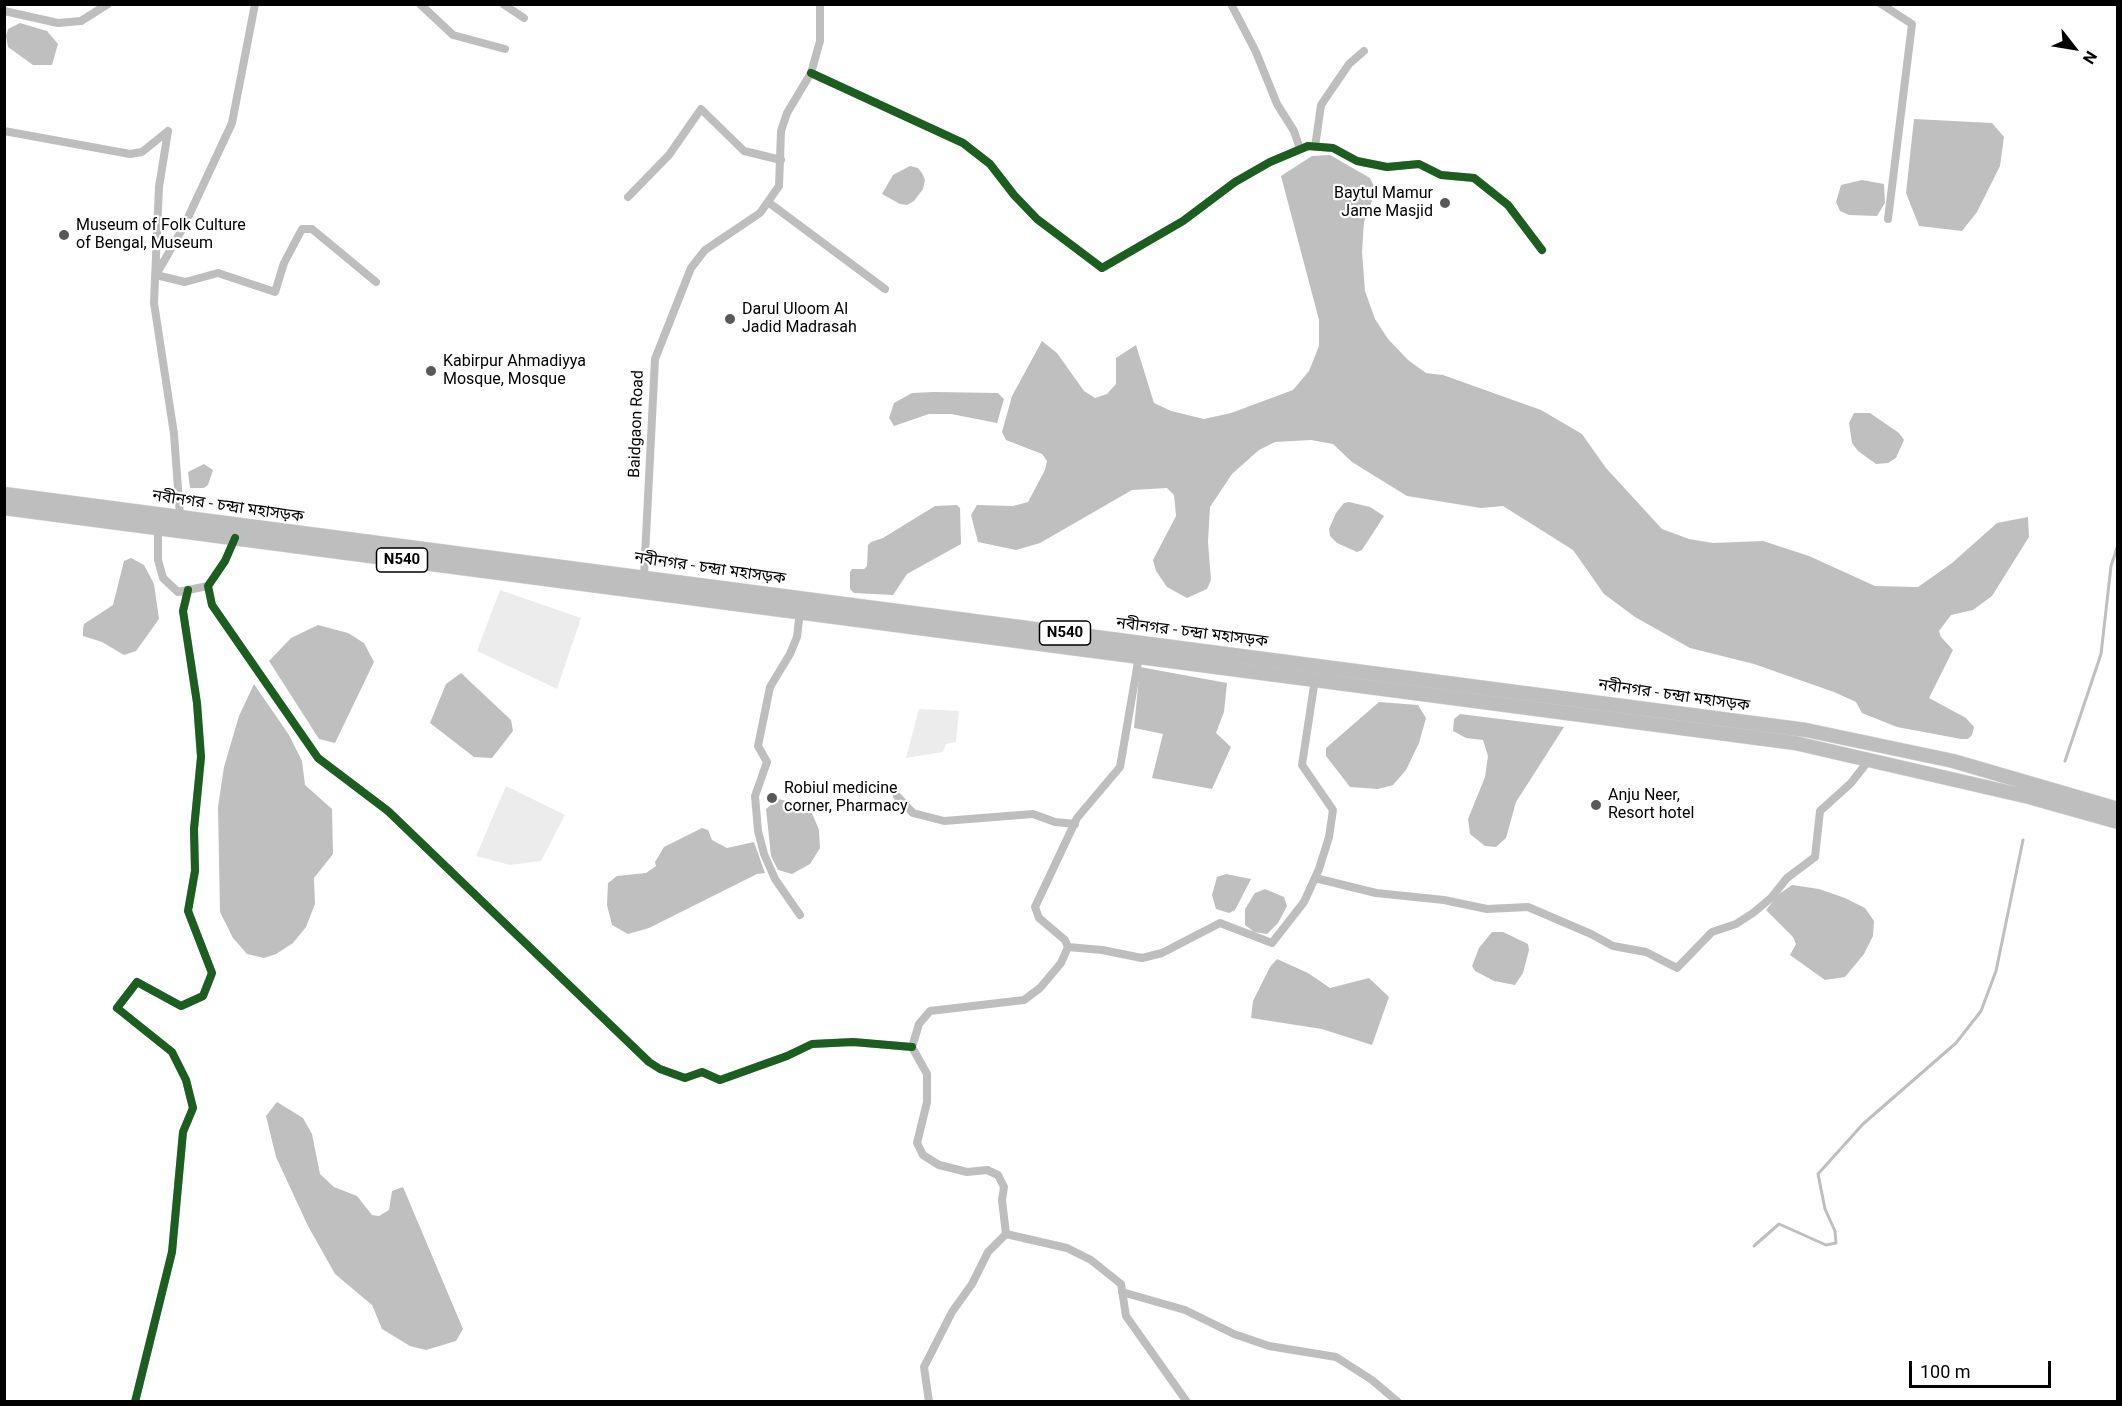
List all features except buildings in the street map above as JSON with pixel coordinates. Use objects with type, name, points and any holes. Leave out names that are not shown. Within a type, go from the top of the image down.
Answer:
[{"type":"highway","name":"নবীনগর - চন্দ্রা মহাসড়ক","points":[[4,494],[180,516],[238,526],[644,576],[1806,730],[1953,761],[2118,809]]},
{"type":"highway","name":"নবীনগর - চন্দ্রা মহাসড়ক","points":[[4,508],[1795,743],[2029,797],[2118,822]]},
{"type":"street","points":[[4,11],[58,23],[81,21],[108,4]]},
{"type":"street","points":[[156,275],[184,226],[232,123],[255,4]]},
{"type":"street","points":[[420,4],[453,35],[505,49]]},
{"type":"street","points":[[503,4],[524,18]]},
{"type":"street","name":"Baidgaon Road","points":[[644,576],[650,492],[650,418],[655,360],[691,268],[705,250],[760,213],[779,186],[782,160],[781,131],[787,113],[811,73],[820,41],[820,4]]},
{"type":"street","points":[[1231,4],[1256,52],[1277,104],[1294,131],[1300,149]]},
{"type":"street","points":[[1881,4],[1912,24],[1888,219]]},
{"type":"street","points":[[1315,147],[1321,105],[1343,72],[1364,51]]},
{"type":"street","points":[[811,73],[963,143],[990,164],[1014,195],[1037,219],[1101,268],[1183,221],[1235,182],[1270,162],[1300,149],[1315,147],[1333,148],[1357,161],[1387,167],[1419,164],[1441,175],[1474,178],[1508,205],[1542,250]]},
{"type":"street","points":[[628,197],[669,155],[701,109],[744,151],[782,160]]},
{"type":"street","points":[[4,131],[130,154],[142,152],[168,131],[159,187],[154,303],[174,434],[180,516]]},
{"type":"street","points":[[768,202],[885,289]]},
{"type":"street","points":[[156,275],[185,282],[218,273],[275,292],[284,263],[302,229],[312,229],[376,282]]},
{"type":"street","points":[[158,528],[158,560],[163,578],[178,592],[208,586],[225,561],[235,538]]},
{"type":"street","points":[[208,586],[212,605],[318,758],[388,811],[649,1062],[660,1069],[685,1078],[702,1072],[720,1080],[788,1056],[812,1044],[853,1042],[912,1047]]},
{"type":"street","points":[[135,1401],[172,1252],[183,1132],[193,1108],[186,1080],[172,1053],[117,1008],[137,982],[181,1006],[203,996],[212,974],[188,911],[195,871],[194,829],[201,758],[197,703],[183,611],[188,590]]},
{"type":"street","points":[[800,611],[796,637],[790,654],[770,687],[758,746],[767,762],[755,796],[758,831],[764,854],[775,879],[800,915]]},
{"type":"street","points":[[1006,1234],[1002,1200],[1004,1187],[998,1174],[987,1170],[967,1172],[939,1165],[923,1155],[917,1143],[927,1102],[927,1074],[912,1047],[919,1024],[930,1011],[1024,1000],[1040,988],[1061,963],[1068,947],[1065,940],[1039,918],[1035,907],[1075,824],[1120,767],[1139,656]]},
{"type":"street","points":[[1068,947],[1102,950],[1142,958],[1162,953],[1220,923],[1272,943],[1294,918],[1315,878],[1329,837],[1333,810],[1302,765],[1315,679]]},
{"type":"street","points":[[1315,878],[1376,893],[1444,900],[1487,909],[1528,907],[1613,946],[1646,952],[1677,968],[1712,932],[1736,924],[1753,913],[1771,898],[1787,878],[1815,857],[1820,811],[1851,783],[1869,760]]},
{"type":"street","points":[[897,796],[914,813],[944,821],[1033,814],[1055,822],[1075,824]]},
{"type":"street","points":[[1006,1234],[1067,1248],[1091,1260],[1121,1284],[1126,1316],[1187,1401]]},
{"type":"street","points":[[928,1401],[924,1367],[952,1312],[972,1284],[988,1252],[1006,1234]]},
{"type":"street","points":[[1122,1292],[1185,1311],[1234,1334],[1269,1346],[1336,1358],[1372,1380],[1398,1401]]},
{"type":"shaded area","points":[[20,23],[47,31],[58,44],[52,65],[33,65],[8,47],[6,36],[8,29]]},
{"type":"shaded area","points":[[1914,119],[1992,123],[2004,137],[2000,166],[1977,212],[1962,231],[1919,226],[1906,193]]},
{"type":"shaded area","points":[[1330,155],[1370,178],[1376,190],[1364,222],[1362,252],[1365,291],[1375,319],[1388,339],[1408,360],[1426,373],[1443,375],[1541,410],[1582,434],[1606,468],[1662,529],[1689,539],[1713,543],[1763,541],[1809,556],[1875,586],[1918,587],[1952,563],[1997,523],[2028,517],[2029,537],[1992,596],[1973,610],[1951,615],[1939,631],[1941,637],[1953,650],[1929,698],[1966,718],[1974,727],[1972,735],[1968,739],[1961,739],[1897,727],[1862,713],[1856,702],[1834,692],[1754,664],[1690,648],[1635,617],[1604,594],[1573,550],[1503,506],[1481,508],[1407,496],[1352,462],[1333,444],[1311,440],[1275,442],[1259,450],[1232,474],[1210,507],[1208,542],[1211,580],[1207,589],[1187,598],[1167,587],[1156,571],[1153,560],[1176,516],[1174,495],[1167,488],[1132,490],[1040,543],[1016,550],[978,542],[971,515],[977,505],[1013,506],[1028,502],[1045,470],[1047,461],[1042,454],[1006,440],[1002,432],[1012,396],[1042,341],[1057,353],[1084,391],[1095,398],[1107,394],[1116,384],[1116,358],[1136,345],[1154,403],[1171,411],[1204,419],[1231,413],[1293,390],[1309,371],[1319,346],[1319,320],[1281,176],[1312,156]]},
{"type":"shaded area","points":[[910,166],[918,168],[925,180],[923,189],[914,201],[907,205],[900,204],[882,194],[893,175]]},
{"type":"shaded area","points":[[1862,180],[1884,184],[1885,203],[1877,216],[1849,215],[1840,211],[1836,202],[1841,185]]},
{"type":"shaded area","points":[[912,393],[998,393],[1004,399],[997,423],[951,414],[929,414],[894,426],[889,418],[894,403]]},
{"type":"shaded area","points":[[1854,413],[1870,413],[1899,433],[1904,440],[1896,458],[1888,463],[1876,464],[1858,451],[1852,443],[1849,423]]},
{"type":"shaded area","points":[[204,464],[213,470],[208,485],[204,488],[190,488],[188,472]]},
{"type":"shaded area","points":[[1344,503],[1370,507],[1384,516],[1362,550],[1357,552],[1337,543],[1330,536],[1329,529],[1336,513]]},
{"type":"shaded area","points":[[957,505],[960,508],[961,544],[907,574],[893,595],[854,593],[850,589],[850,572],[852,569],[864,569],[867,566],[868,545],[871,542],[883,538],[935,506]]},
{"type":"shaded area","points":[[131,558],[144,565],[154,584],[159,619],[136,651],[124,655],[102,642],[83,636],[83,629],[84,624],[113,605],[124,561]]},
{"type":"shaded area","points":[[500,590],[581,618],[557,689],[477,651]]},
{"type":"shaded area","points":[[318,625],[348,633],[364,643],[374,662],[335,743],[319,739],[269,661],[291,638]]},
{"type":"shaded area","points":[[1140,667],[1227,683],[1224,712],[1216,733],[1231,747],[1212,789],[1152,778],[1163,734],[1134,728]]},
{"type":"shaded area","points":[[461,673],[511,720],[513,731],[492,758],[474,757],[430,723],[446,684]]},
{"type":"shaded area","points":[[254,684],[289,735],[302,761],[305,785],[332,809],[333,854],[314,878],[315,904],[306,927],[293,943],[276,954],[264,958],[247,954],[233,938],[220,912],[218,807],[224,767],[239,716]]},
{"type":"shaded area","points":[[1379,702],[1418,705],[1426,718],[1419,743],[1406,770],[1393,785],[1378,789],[1350,787],[1326,756],[1326,748]]},
{"type":"shaded area","points":[[919,709],[959,711],[956,742],[946,744],[943,752],[906,758]]},
{"type":"shaded area","points":[[1460,714],[1564,727],[1516,802],[1506,838],[1496,847],[1485,846],[1470,834],[1468,819],[1485,777],[1488,756],[1483,740],[1466,738],[1453,731],[1454,719]]},
{"type":"shaded area","points":[[506,786],[565,815],[541,861],[510,865],[476,856]]},
{"type":"shaded area","points":[[778,799],[809,806],[819,830],[820,848],[810,864],[792,874],[778,870],[771,856],[766,809]]},
{"type":"shaded area","points":[[702,828],[708,830],[712,840],[727,848],[754,842],[765,873],[757,874],[649,928],[628,934],[612,925],[607,905],[608,883],[617,876],[646,873],[656,866],[655,862],[664,847]]},
{"type":"shaded area","points":[[1226,874],[1251,879],[1235,910],[1229,913],[1216,909],[1212,895],[1217,877]]},
{"type":"shaded area","points":[[1792,885],[1819,889],[1845,898],[1865,908],[1874,921],[1873,936],[1864,954],[1845,977],[1825,980],[1790,955],[1796,944],[1793,937],[1766,910],[1779,894]]},
{"type":"shaded area","points":[[1265,889],[1284,897],[1287,906],[1278,923],[1267,934],[1254,932],[1245,925],[1245,909],[1255,893]]},
{"type":"shaded area","points":[[1492,932],[1503,932],[1528,944],[1529,950],[1523,973],[1515,985],[1494,981],[1475,971],[1472,966],[1479,948]]},
{"type":"shaded area","points":[[1277,959],[1308,973],[1330,988],[1369,978],[1389,997],[1372,1045],[1322,1029],[1251,1018],[1253,1001],[1270,967]]},
{"type":"shaded area","points":[[277,1102],[303,1118],[312,1134],[320,1174],[334,1187],[357,1196],[372,1215],[379,1216],[389,1210],[392,1191],[403,1187],[463,1329],[456,1341],[426,1350],[410,1346],[382,1329],[372,1305],[335,1274],[308,1226],[276,1157],[266,1116]]},
{"type":"waterway","points":[[2065,761],[2101,654],[2111,566],[2118,545]]},
{"type":"waterway","points":[[1754,1246],[1779,1224],[1826,1245],[1836,1243],[1835,1231],[1825,1209],[1818,1174],[1863,1124],[1956,1043],[1981,1011],[1996,971],[2023,840]]},
{"type":"cycle path","points":[[811,73],[963,143],[990,164],[1014,195],[1037,219],[1102,268],[1183,221],[1235,182],[1270,162],[1308,146],[1333,148],[1357,161],[1387,167],[1419,164],[1441,175],[1474,178],[1508,205],[1542,250]]},
{"type":"cycle path","points":[[235,538],[225,561],[208,586],[212,605],[318,758],[388,811],[649,1062],[660,1069],[685,1078],[702,1072],[720,1080],[787,1056],[812,1044],[853,1042],[912,1047]]},
{"type":"cycle path","points":[[135,1402],[172,1252],[183,1132],[193,1108],[186,1080],[172,1052],[117,1008],[137,982],[181,1006],[203,996],[212,973],[188,911],[195,871],[194,829],[201,757],[197,703],[183,611],[188,590]]},
{"type":"place","name":"Baytul Mamur Jame Masjid","points":[[1445,203]]},
{"type":"place","name":"Museum of Folk Culture of Bengal, Museum","points":[[64,235]]},
{"type":"place","name":"Darul Uloom Al Jadid Madrasah","points":[[730,319]]},
{"type":"place","name":"Kabirpur Ahmadiyya Mosque, Mosque","points":[[431,371]]},
{"type":"place","name":"Robiul medicine corner, Pharmacy","points":[[772,798]]},
{"type":"place","name":"Anju Neer, Resort hotel","points":[[1596,805]]}]
